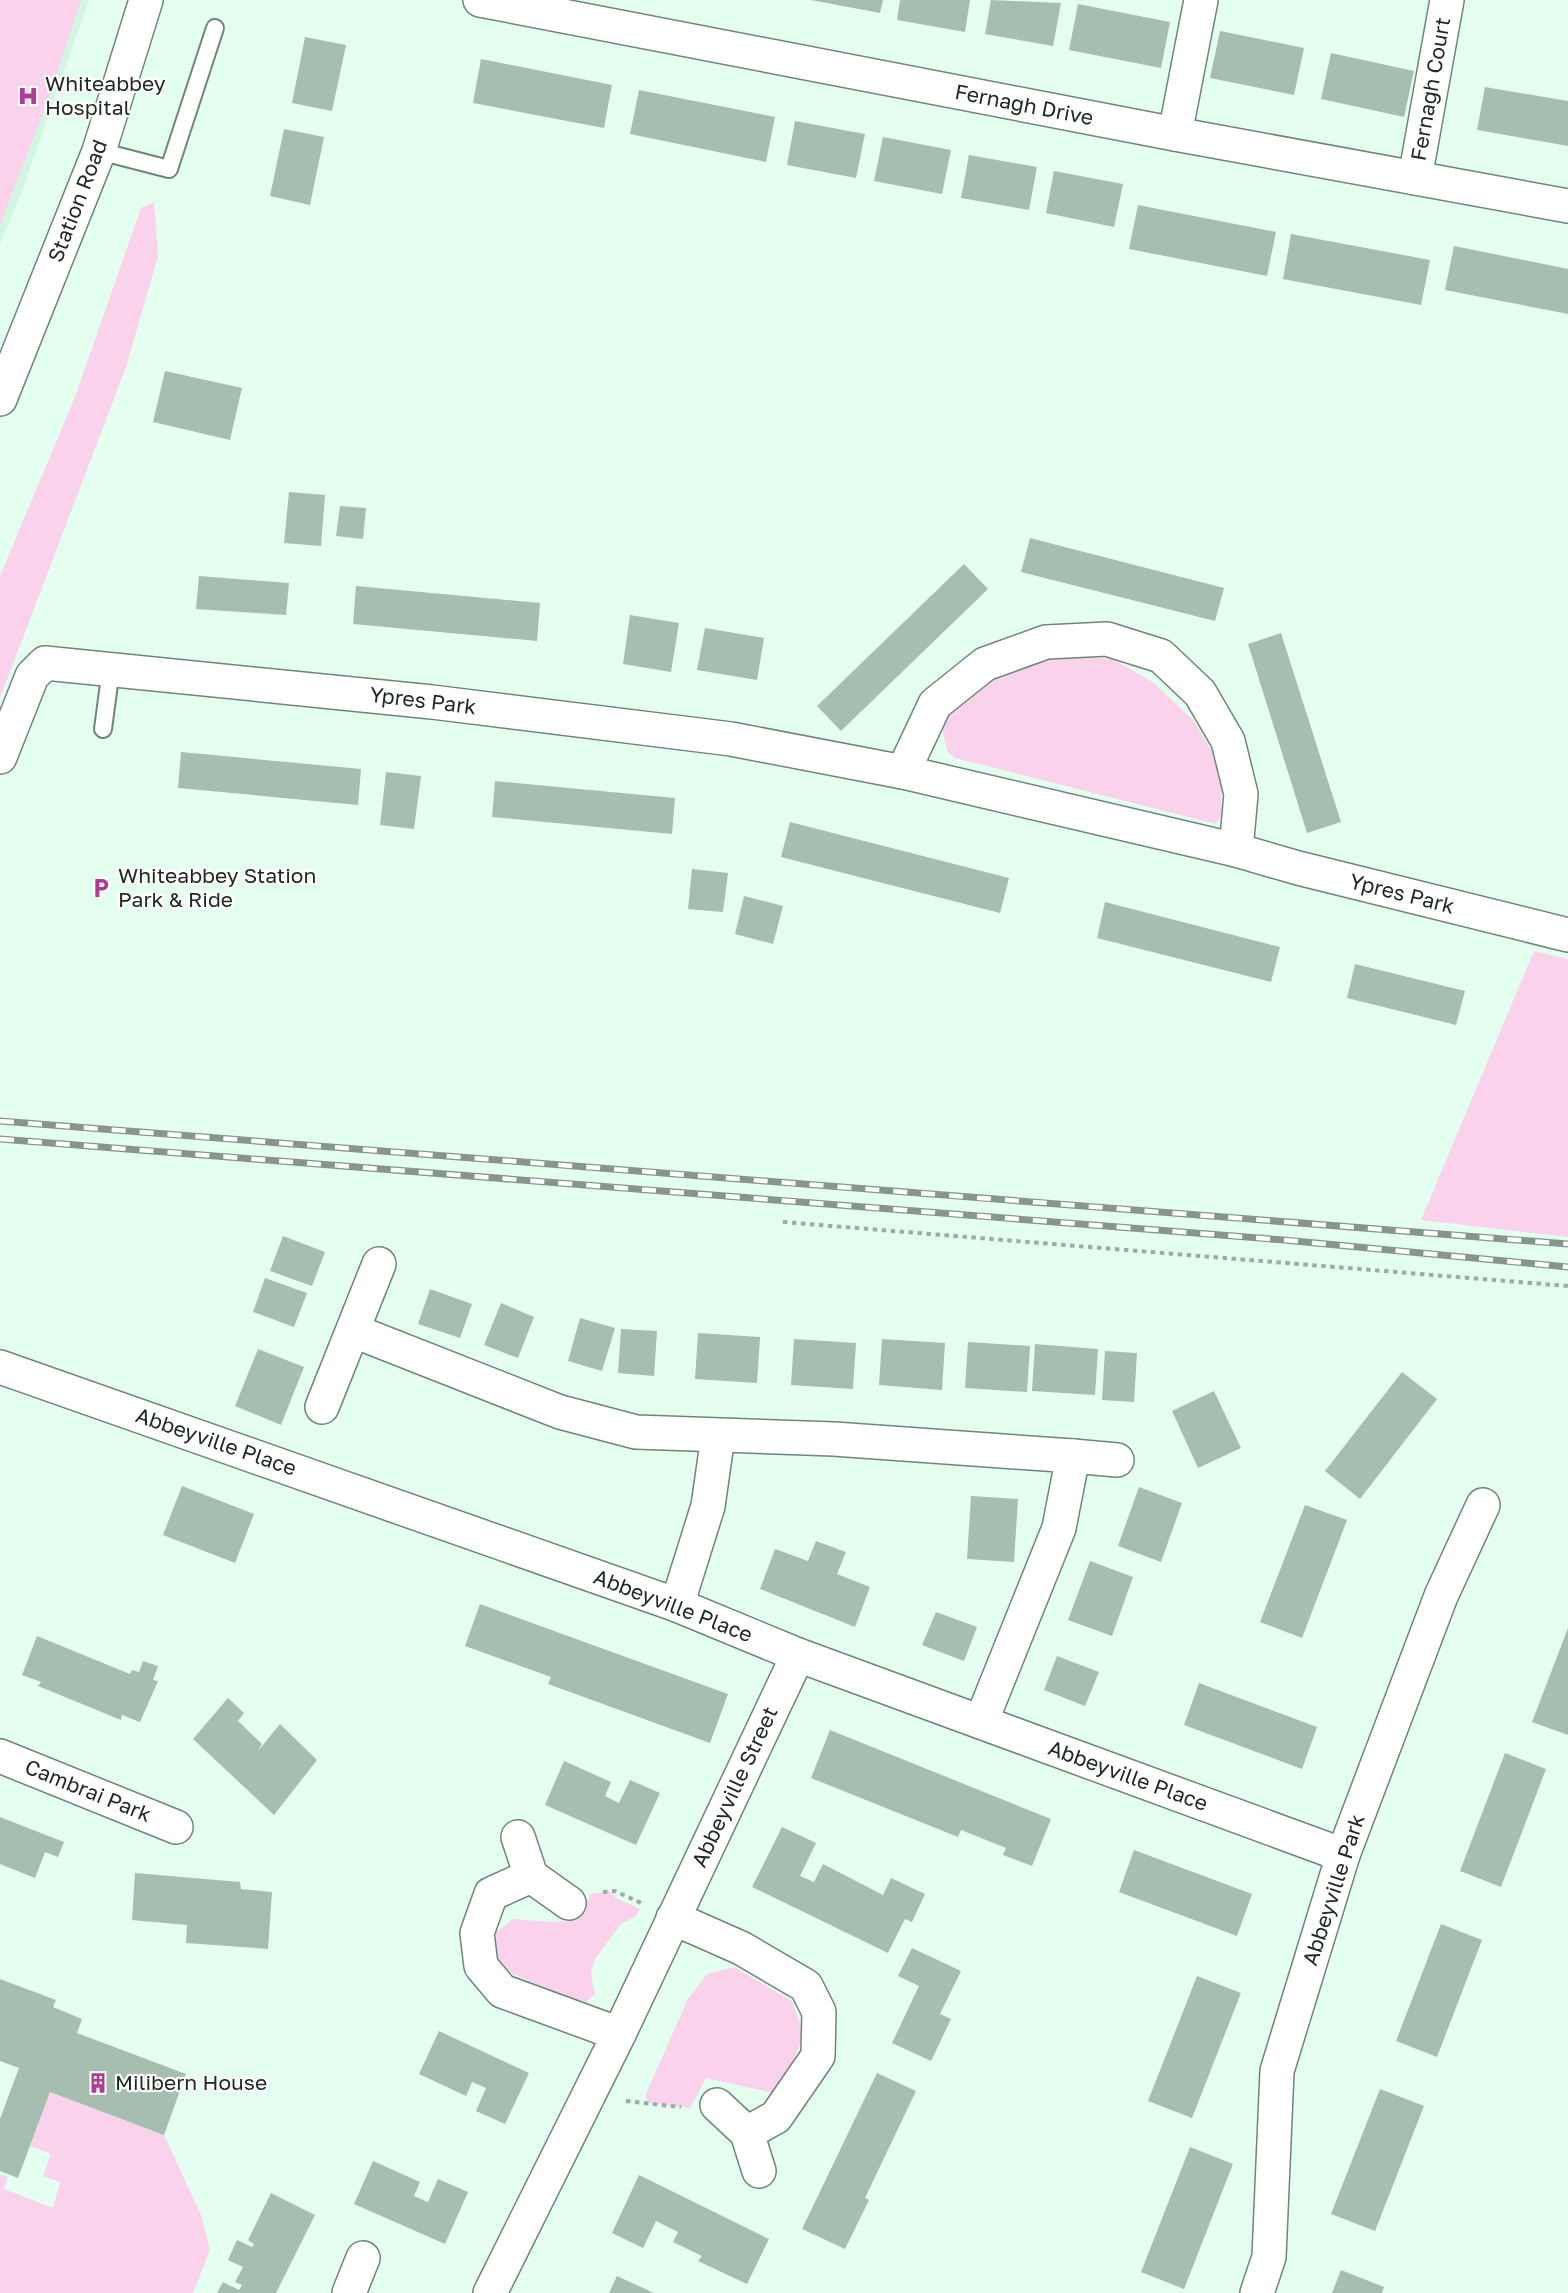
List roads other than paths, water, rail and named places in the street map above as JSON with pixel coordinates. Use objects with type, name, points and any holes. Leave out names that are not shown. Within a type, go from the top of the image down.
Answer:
[{"type":"street","name":"Station Road","points":[[0,399],[99,151],[146,0]]},
{"type":"street","name":"Fernagh Drive","points":[[480,0],[1175,134],[1568,206]]},
{"type":"street","points":[[1175,134],[1201,0]]},
{"type":"street","name":"Fernagh Court","points":[[1415,178],[1448,0]]},
{"type":"street","points":[[903,772],[935,704],[985,663],[1046,642],[1107,639],[1161,656],[1200,693],[1228,741],[1241,794],[1236,850]]},
{"type":"street","name":"Ypres Park","points":[[0,757],[32,676],[45,663],[432,702],[731,740],[903,772],[1236,850],[1298,868],[1568,935]]},
{"type":"street","points":[[322,1407],[379,1264]]},
{"type":"street","points":[[354,1331],[560,1412],[636,1432],[857,1441],[1117,1460]]},
{"type":"street","name":"Abbeyville Place","points":[[0,1367],[677,1605],[798,1655],[1343,1855]]},
{"type":"street","points":[[677,1605],[708,1506],[718,1436]]},
{"type":"street","points":[[981,1722],[1059,1528],[1073,1456]]},
{"type":"street","name":"Abbeyville Park","points":[[1257,2293],[1269,2257],[1277,2071],[1343,1855],[1441,1596],[1483,1504]]},
{"type":"street","name":"Abbeyville Street","points":[[490,2293],[619,2034],[798,1655]]},
{"type":"street","name":"Cambrai Park","points":[[0,1756],[176,1827]]},
{"type":"street","points":[[518,1837],[531,1876],[569,1903]]},
{"type":"street","points":[[531,1876],[491,1894],[477,1933],[481,1966],[502,1992],[619,2034]]},
{"type":"street","points":[[673,1918],[741,1948],[806,1986],[819,2012],[818,2056],[776,2117],[747,2133]]},
{"type":"street","points":[[717,2105],[747,2133],[759,2171]]},
{"type":"street","points":[[349,2293],[363,2259]]},
{"type":"lane","points":[[99,151],[169,169],[215,28]]},
{"type":"lane","points":[[103,729],[111,669]]},
{"type":"railway","points":[[0,1121],[1568,1244]]},
{"type":"railway","points":[[0,1139],[1284,1240],[1568,1267]]},
{"type":"place","name":"Whiteabbey Hospital","points":[[28,96]]},
{"type":"place","name":"Whiteabbey Station Park & Ride","points":[[101,888]]},
{"type":"place","name":"Milibern House","points":[[98,2083]]}]
